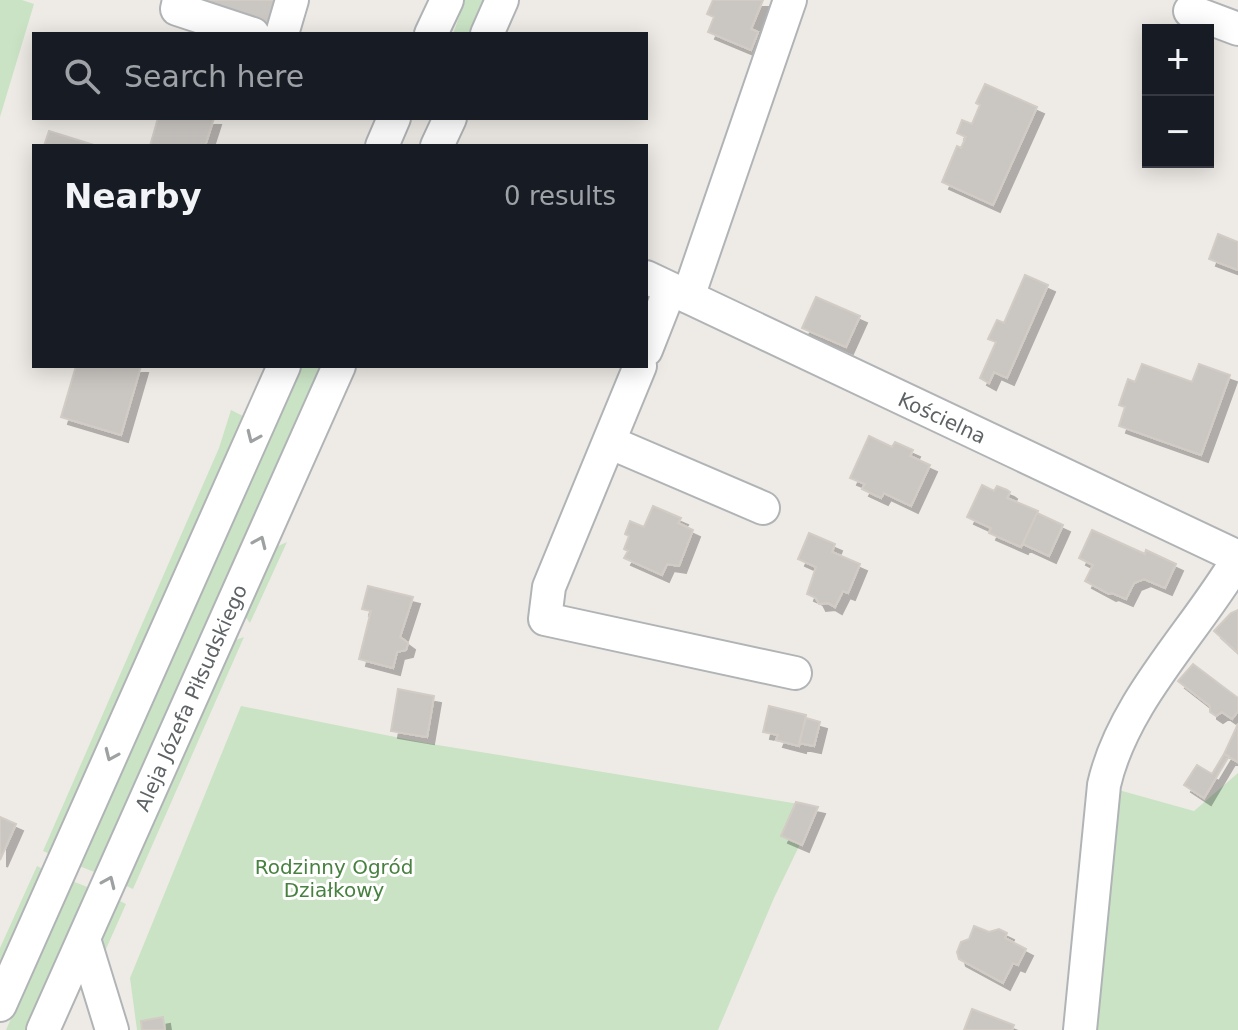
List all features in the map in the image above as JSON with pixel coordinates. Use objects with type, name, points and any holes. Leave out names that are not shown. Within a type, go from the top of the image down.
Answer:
[{"type":"street","points":[[179,0],[177,9],[247,32]]},
{"type":"street","points":[[283,32],[292,0]]},
{"type":"street","points":[[432,32],[447,0]]},
{"type":"street","points":[[488,32],[502,0]]},
{"type":"street","points":[[648,344],[668,288],[790,0]]},
{"type":"street","points":[[1190,11],[1238,29]]},
{"type":"street","points":[[383,144],[393,120]]},
{"type":"street","points":[[438,144],[449,120]]},
{"type":"street","name":"Kościelna","points":[[668,288],[1238,558],[1127,723],[1109,762],[1104,785],[1080,1030]]},
{"type":"street","points":[[0,1005],[283,368]]},
{"type":"street","name":"Aleja Józefa Piłsudskiego","points":[[43,1030],[338,368]]},
{"type":"street","points":[[639,368],[549,587],[545,619],[795,673]]},
{"type":"street","points":[[609,442],[763,508]]},
{"type":"street","points":[[84,939],[112,1030]]},
{"type":"green space","points":[[0,0],[22,0],[34,4],[0,117]]},
{"type":"green space","points":[[465,0],[486,0],[472,32],[454,32]]},
{"type":"green space","points":[[301,368],[322,368],[97,873],[79,866]]},
{"type":"green space","points":[[231,410],[245,417],[50,854],[43,851],[219,448]]},
{"type":"green space","points":[[287,542],[250,623],[244,615],[274,548]]},
{"type":"green space","points":[[244,637],[133,889],[124,885],[233,641]]},
{"type":"green space","name":"Rodzinny Ogród Działkowy","points":[[241,706],[425,743],[818,807],[774,898],[718,1030],[137,1030],[130,978]]},
{"type":"green space","points":[[1238,773],[1238,1030],[1089,1030],[1108,787],[1194,811]]},
{"type":"green space","points":[[37,866],[43,869],[0,965],[0,948]]},
{"type":"green space","points":[[72,881],[90,888],[27,1030],[6,1030]]},
{"type":"green space","points":[[118,900],[126,904],[102,958],[102,939]]},
{"type":"building","points":[[204,0],[285,0],[277,29],[202,6]]},
{"type":"building","points":[[713,0],[763,0],[751,29],[758,32],[751,50],[708,32],[714,17],[707,14]]},
{"type":"building","points":[[985,84],[1037,107],[993,205],[942,182],[957,146],[961,148],[966,137],[957,133],[962,120],[972,124],[980,105],[976,103]]},
{"type":"building","points":[[157,120],[213,120],[206,144],[151,144]]},
{"type":"building","points":[[49,131],[91,144],[45,144]]},
{"type":"building","points":[[1218,234],[1238,242],[1238,270],[1209,259]]},
{"type":"building","points":[[1025,275],[1048,285],[1007,378],[994,372],[989,383],[980,378],[996,342],[988,339],[997,320],[1004,323]]},
{"type":"building","points":[[816,297],[860,316],[846,347],[802,328]]},
{"type":"building","points":[[1142,364],[1192,382],[1199,364],[1230,375],[1201,455],[1119,426],[1125,407],[1119,405],[1128,379],[1135,382]]},
{"type":"building","points":[[75,368],[140,368],[121,435],[61,417]]},
{"type":"building","points":[[869,436],[892,447],[895,442],[913,450],[910,456],[930,465],[911,506],[884,493],[881,498],[862,489],[865,484],[850,478]]},
{"type":"building","points":[[982,485],[994,491],[997,486],[1007,490],[1010,492],[1007,498],[1038,511],[1021,547],[989,533],[991,528],[967,517]]},
{"type":"building","points":[[653,506],[681,518],[678,523],[693,530],[679,566],[667,564],[662,575],[624,558],[629,536],[625,534],[630,521],[644,527]]},
{"type":"building","points":[[1037,513],[1063,525],[1049,556],[1023,544]]},
{"type":"building","points":[[1092,530],[1176,564],[1165,588],[1144,579],[1134,583],[1126,599],[1085,581],[1093,565],[1079,558]]},
{"type":"building","points":[[809,533],[835,544],[832,552],[860,564],[848,593],[843,591],[835,607],[828,603],[819,604],[816,598],[807,594],[816,567],[798,559]]},
{"type":"building","points":[[368,586],[413,597],[400,637],[408,643],[406,650],[397,652],[393,668],[359,659],[371,611],[362,609]]},
{"type":"building","points":[[1238,610],[1238,653],[1214,631]]},
{"type":"building","points":[[1193,664],[1238,698],[1238,711],[1232,719],[1222,712],[1216,716],[1210,712],[1210,706],[1178,681]]},
{"type":"building","points":[[398,689],[434,696],[427,737],[391,731]]},
{"type":"building","points":[[769,706],[806,715],[799,746],[776,740],[778,735],[763,732]]},
{"type":"building","points":[[806,718],[820,722],[814,746],[799,743]]},
{"type":"building","points":[[1238,724],[1238,762],[1224,754]]},
{"type":"building","points":[[1224,754],[1229,756],[1204,798],[1184,785],[1197,765],[1212,774]]},
{"type":"building","points":[[796,802],[818,807],[802,845],[781,836]]},
{"type":"building","points":[[0,817],[16,824],[0,860]]},
{"type":"building","points":[[974,926],[989,932],[999,929],[1007,933],[1005,938],[1026,949],[1018,965],[1013,963],[1003,983],[959,959],[957,952],[961,942],[969,939]]},
{"type":"building","points":[[972,1009],[1014,1025],[1012,1030],[964,1030]]},
{"type":"building","points":[[163,1017],[165,1030],[142,1030],[141,1021]]}]
